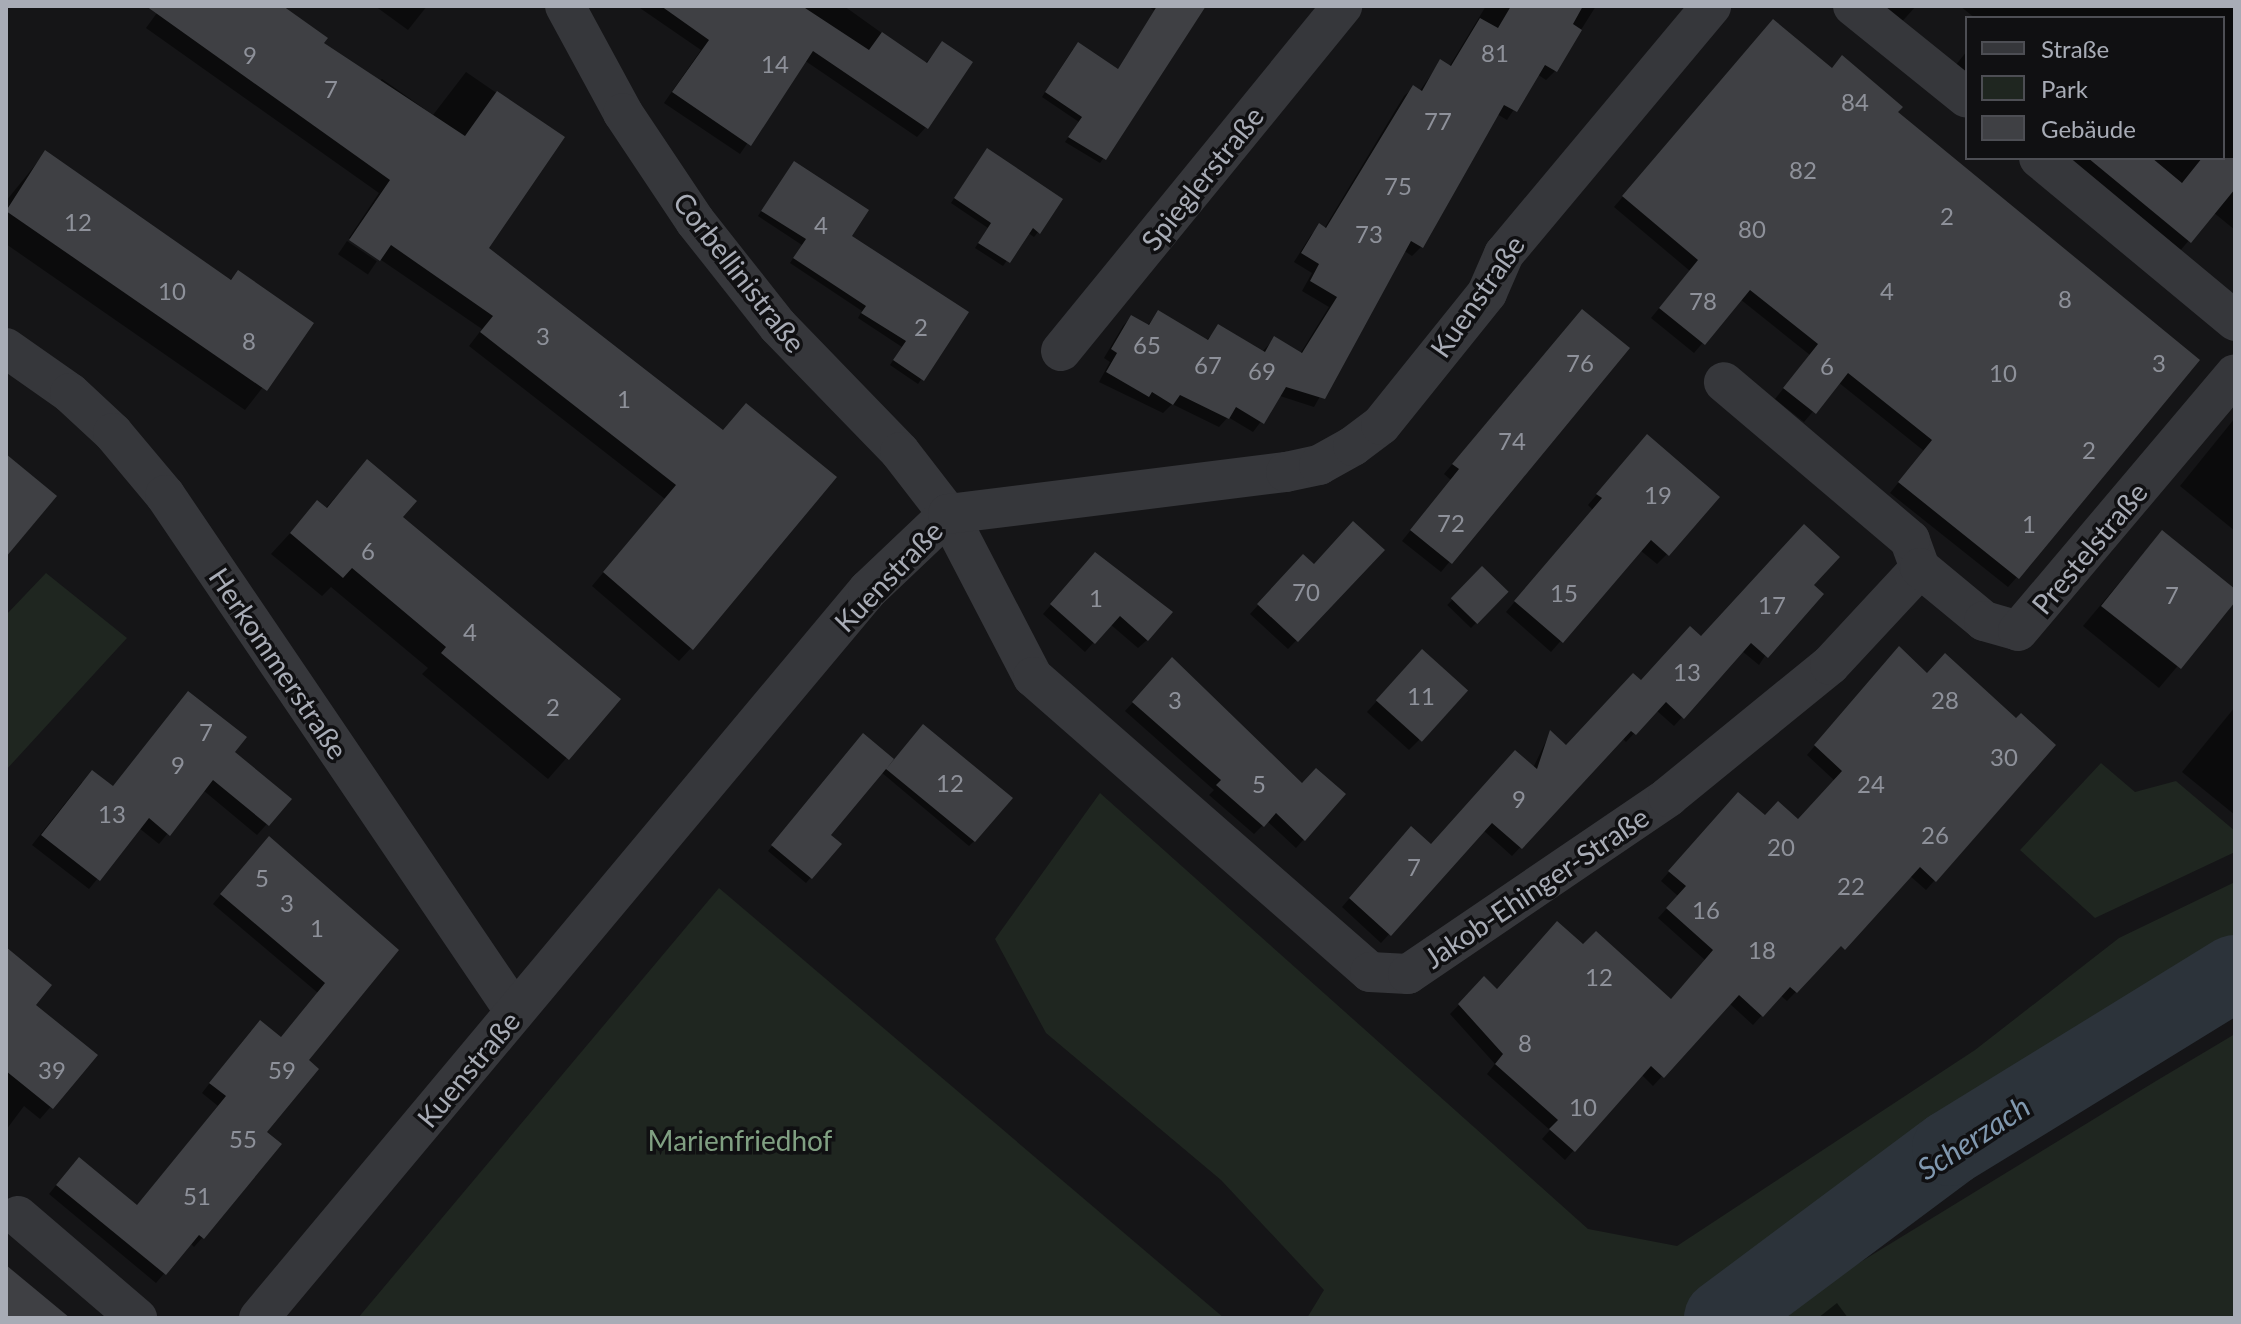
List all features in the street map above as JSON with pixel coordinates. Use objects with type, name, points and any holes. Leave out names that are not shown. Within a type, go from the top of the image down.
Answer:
[{"type":"street","name":"Corbellinistraße","points":[[565,6],[623,113],[704,233],[778,326],[900,452],[948,514]]},
{"type":"street","name":"Spieglerstraße","points":[[1061,351],[1342,6]]},
{"type":"street","name":"Kuenstraße","points":[[259,1318],[868,590],[948,514],[1286,472],[1319,465],[1353,446],[1391,413],[1487,293],[1504,254],[1711,6]]},
{"type":"street","points":[[1853,6],[1965,96]]},
{"type":"street","points":[[2041,160],[2235,321]]},
{"type":"street","name":"Herkommerstraße","points":[[6,348],[70,393],[113,433],[165,495],[515,1012]]},
{"type":"street","name":"Prestelstraße","points":[[1920,568],[1984,621],[2018,631],[2235,374]]},
{"type":"street","points":[[1724,382],[1910,540],[1920,568]]},
{"type":"street","name":"Jakob-Ehinger-Straße","points":[[948,514],[1033,677],[1370,972],[1408,974],[1668,797],[1830,665],[1920,568]]},
{"type":"street","points":[[18,1216],[137,1318]]},
{"type":"green space","points":[[46,573],[127,638],[6,770],[6,615]]},
{"type":"green space","points":[[2101,763],[2135,792],[2176,781],[2235,831],[2235,852],[2095,918],[2020,850]]},
{"type":"green space","points":[[1100,793],[1588,1229],[1677,1246],[1975,1050],[2119,938],[2235,882],[2235,987],[1715,1318],[1307,1318],[1324,1290],[1221,1180],[1046,1033],[995,939]]},
{"type":"green space","name":"Marienfriedhof","points":[[719,888],[1224,1318],[358,1318]]},
{"type":"green space","points":[[2235,1034],[2235,1318],[1769,1318],[2156,1081]]},
{"type":"building","points":[[146,6],[283,6],[328,38],[324,43],[465,136],[497,91],[565,137],[489,248],[723,430],[746,403],[837,477],[693,650],[603,572],[676,485],[480,332],[493,316],[391,245],[380,261],[349,240],[390,180]]},
{"type":"building","points":[[661,6],[802,6],[869,50],[882,32],[927,63],[942,41],[973,62],[928,129],[813,51],[751,146],[672,92],[709,40]]},
{"type":"building","points":[[1157,6],[1206,6],[1106,160],[1068,137],[1082,117],[1045,92],[1078,42],[1118,69]]},
{"type":"building","points":[[1511,6],[1583,6],[1573,24],[1582,30],[1557,72],[1545,65],[1517,112],[1504,105],[1423,248],[1411,241],[1325,399],[1286,387],[1264,424],[1236,407],[1229,419],[1180,395],[1173,405],[1152,392],[1149,397],[1106,372],[1117,353],[1111,349],[1131,315],[1149,325],[1158,310],[1208,340],[1218,324],[1265,352],[1274,336],[1302,353],[1337,297],[1310,281],[1319,264],[1301,253],[1319,223],[1326,228],[1413,85],[1422,91],[1440,59],[1451,66],[1480,18],[1498,28]]},
{"type":"building","points":[[1773,19],[1832,68],[1842,55],[1903,107],[1898,112],[2200,360],[2019,579],[1898,482],[1932,440],[1848,373],[1816,414],[1783,388],[1818,344],[1750,290],[1705,345],[1659,308],[1698,260],[1622,196]]},
{"type":"building","points":[[987,148],[1063,199],[1040,234],[1033,228],[1010,263],[978,243],[991,223],[954,198]]},
{"type":"building","points":[[45,150],[231,280],[238,270],[314,323],[267,391],[6,211]]},
{"type":"building","points":[[2235,158],[2235,189],[2191,243],[2090,160],[2154,160],[2182,183],[2200,160]]},
{"type":"building","points":[[794,161],[869,210],[852,236],[969,312],[924,381],[893,360],[906,341],[861,313],[866,306],[793,258],[806,239],[761,211]]},
{"type":"building","points":[[1582,309],[1630,348],[1452,564],[1410,530],[1459,469],[1452,464]]},
{"type":"building","points":[[1647,434],[1720,497],[1669,556],[1651,540],[1563,643],[1514,601],[1602,498],[1596,494]]},
{"type":"building","points":[[6,454],[57,496],[6,557]]},
{"type":"building","points":[[367,459],[417,501],[403,517],[621,699],[569,760],[441,653],[446,647],[352,568],[343,578],[290,533],[317,500],[327,508]]},
{"type":"building","points":[[1353,521],[1385,550],[1298,642],[1257,604],[1303,554],[1314,564]]},
{"type":"building","points":[[1804,524],[1840,557],[1814,585],[1824,594],[1768,658],[1751,643],[1684,719],[1666,702],[1636,735],[1631,731],[1522,849],[1492,823],[1391,936],[1349,898],[1411,826],[1431,844],[1515,750],[1537,769],[1550,730],[1566,745],[1633,673],[1641,680],[1690,626],[1701,636]]},
{"type":"building","points":[[2162,530],[2235,589],[2235,602],[2181,669],[2101,606]]},
{"type":"building","points":[[1095,552],[1173,612],[1148,641],[1120,616],[1095,644],[1050,604]]},
{"type":"building","points":[[1482,566],[1509,592],[1477,624],[1451,598]]},
{"type":"building","points":[[1899,646],[1927,673],[1945,653],[2016,718],[2021,713],[2056,745],[1936,882],[1920,867],[1845,950],[1841,946],[1797,993],[1790,987],[1763,1017],[1739,995],[1664,1078],[1651,1066],[1575,1152],[1549,1129],[1558,1120],[1495,1064],[1503,1054],[1458,1004],[1484,976],[1497,989],[1557,921],[1583,944],[1596,931],[1671,999],[1713,950],[1666,908],[1686,886],[1668,871],[1738,792],[1765,815],[1778,801],[1798,819],[1842,771],[1814,745]]},
{"type":"building","points":[[1422,649],[1468,690],[1422,742],[1376,700]]},
{"type":"building","points":[[1172,657],[1302,783],[1316,768],[1346,794],[1305,841],[1276,813],[1264,827],[1216,785],[1221,780],[1132,702]]},
{"type":"building","points":[[188,691],[247,737],[235,752],[292,799],[269,826],[213,780],[170,836],[149,818],[100,881],[41,835],[92,770],[113,786]]},
{"type":"building","points":[[923,724],[1013,798],[975,842],[886,769],[831,835],[842,844],[812,879],[771,845],[863,733],[894,759],[887,768]]},
{"type":"building","points":[[269,836],[399,950],[309,1060],[319,1069],[267,1132],[282,1144],[204,1239],[199,1235],[166,1275],[56,1185],[79,1157],[137,1205],[226,1096],[209,1083],[260,1020],[281,1037],[325,983],[220,894]]},
{"type":"building","points":[[6,947],[52,985],[36,1005],[98,1055],[53,1109],[6,1071]]},
{"type":"building","points":[[6,1265],[70,1318],[6,1318]]},
{"type":"waterway","name":"Scherzach","points":[[1722,1318],[1950,1148],[2235,973]]}]
